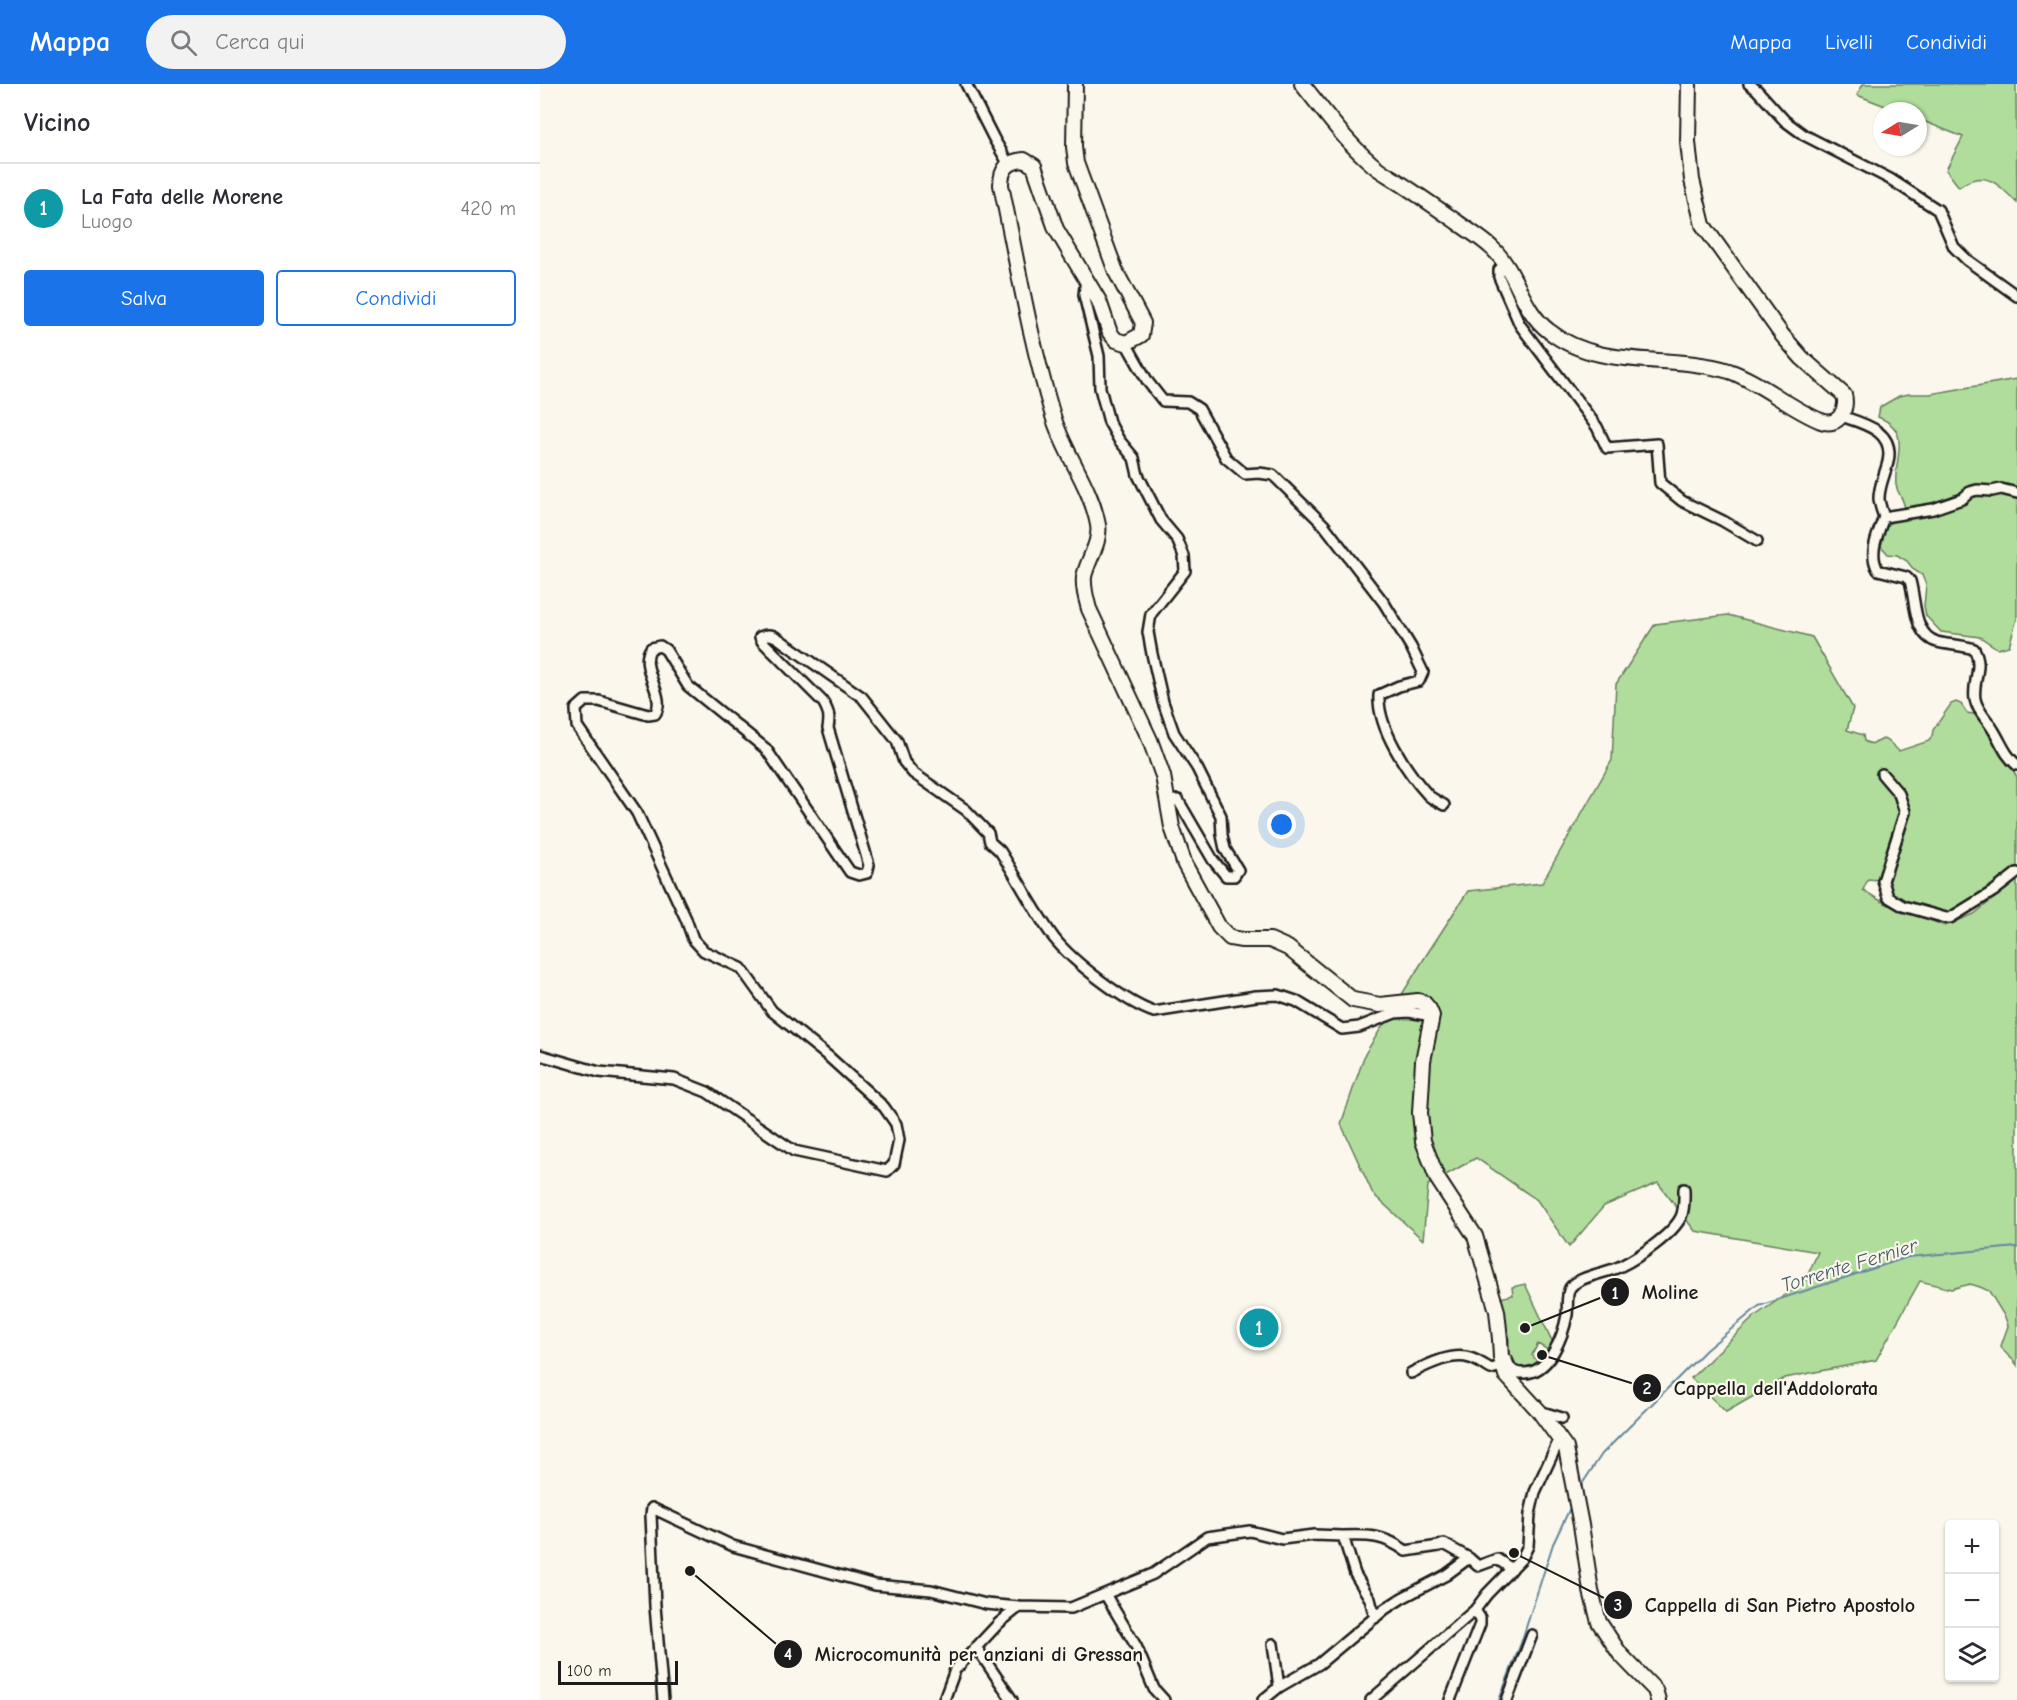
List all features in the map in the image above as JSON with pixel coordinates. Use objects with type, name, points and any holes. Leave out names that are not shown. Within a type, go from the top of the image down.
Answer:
[{"type":"street","points":[[966,84],[1008,164]]},
{"type":"street","points":[[1075,84],[1076,164],[1116,272],[1143,323],[1141,335],[1126,343]]},
{"type":"street","points":[[1302,84],[1352,146],[1372,164],[1495,250],[1527,308],[1549,332],[1576,348],[1612,356],[1728,371],[1821,421],[1834,421],[1841,416],[1846,402],[1844,394],[1802,358],[1782,335],[1703,225],[1692,180],[1688,142],[1689,84]]},
{"type":"street","points":[[1749,84],[1785,121],[1804,135],[1890,179],[1938,210],[1954,247],[1967,260],[2017,296]]},
{"type":"street","points":[[1444,805],[1430,797],[1386,734],[1378,706],[1379,695],[1399,686],[1419,681],[1423,672],[1411,647],[1384,603],[1324,525],[1299,499],[1272,475],[1245,474],[1226,458],[1199,409],[1188,402],[1163,401],[1148,382],[1126,343],[1116,340],[1110,333],[1086,277],[1056,229],[1034,166],[1024,160],[1008,164],[1001,176],[1001,185],[1021,284],[1053,418],[1092,504],[1099,527],[1097,540],[1084,575],[1089,609],[1150,740],[1163,776],[1172,828],[1185,865],[1219,927],[1230,938],[1270,940],[1288,948],[1353,1000],[1380,1005],[1418,1001],[1424,1003],[1429,1009],[1432,1016],[1423,1061],[1420,1113],[1423,1141],[1437,1178],[1475,1236],[1497,1311],[1502,1366],[1515,1386],[1560,1438],[1569,1457],[1591,1592],[1599,1622],[1620,1654],[1655,1690],[1658,1700]]},
{"type":"street","points":[[1505,265],[1499,270],[1499,277],[1520,325],[1597,427],[1607,448],[1657,444],[1660,483],[1682,501],[1723,520],[1757,541]]},
{"type":"street","points":[[1086,277],[1084,295],[1099,356],[1100,388],[1109,422],[1119,440],[1134,458],[1137,475],[1161,520],[1177,539],[1184,556],[1185,571],[1151,614],[1148,632],[1164,702],[1174,733],[1197,768],[1221,816],[1225,849],[1238,870],[1234,876],[1226,876],[1213,860],[1178,800],[1168,801]]},
{"type":"street","points":[[1841,416],[1857,421],[1881,434],[1889,444],[1888,461],[1879,501],[1884,516],[1873,551],[1875,565],[1878,570],[1906,577],[1910,581],[1918,622],[1924,635],[1935,641],[1974,649],[1978,655],[1979,665],[1974,698],[1977,707],[1993,729],[2004,751],[2017,765]]},
{"type":"street","points":[[1884,516],[1933,509],[1962,499],[1970,492],[1977,490],[2001,489],[2017,493]]},
{"type":"street","points":[[540,1055],[599,1072],[674,1079],[707,1092],[794,1151],[887,1171],[894,1164],[899,1140],[896,1124],[884,1107],[829,1057],[772,1011],[741,968],[704,951],[693,939],[637,813],[577,726],[576,709],[585,700],[599,701],[648,715],[655,714],[658,701],[647,654],[651,648],[660,646],[666,650],[688,686],[766,749],[850,872],[859,875],[867,873],[869,865],[828,728],[830,718],[827,709],[823,702],[762,641],[760,638],[767,634],[773,635],[862,697],[897,741],[904,762],[913,773],[966,810],[987,833],[990,842],[1000,851],[1054,938],[1066,951],[1120,995],[1142,1009],[1154,1012],[1256,996],[1278,995],[1296,1001],[1342,1029],[1366,1025],[1395,1013],[1410,1012],[1432,1016]]},
{"type":"street","points":[[1881,774],[1899,794],[1905,805],[1905,812],[1883,881],[1888,897],[1903,906],[1950,918],[1994,891],[2017,873]]},
{"type":"street","points":[[1500,1339],[1507,1341],[1507,1359],[1514,1372],[1531,1373],[1543,1367],[1564,1325],[1569,1289],[1572,1285],[1621,1266],[1665,1236],[1681,1217],[1684,1207],[1684,1190]]},
{"type":"street","points":[[1411,1373],[1442,1359],[1462,1357],[1469,1357],[1491,1369],[1502,1366]]},
{"type":"street","points":[[1539,1411],[1562,1418]]},
{"type":"street","points":[[1371,1700],[1475,1610],[1487,1594],[1522,1558],[1528,1546],[1530,1514],[1535,1492],[1560,1438]]},
{"type":"street","points":[[663,1700],[655,1606],[652,1508],[733,1546],[875,1585],[931,1590],[986,1604],[1019,1607],[1071,1608],[1153,1574],[1207,1537],[1250,1531],[1282,1539],[1314,1535],[1365,1535],[1394,1542],[1407,1551],[1444,1544],[1469,1558],[1478,1566],[1497,1560],[1512,1569]]},
{"type":"street","points":[[1343,1536],[1355,1574],[1370,1599],[1375,1618]]},
{"type":"street","points":[[1263,1700],[1319,1664],[1402,1598],[1446,1575],[1469,1558]]},
{"type":"street","points":[[1105,1594],[1136,1646],[1154,1689],[1164,1700]]},
{"type":"street","points":[[944,1700],[955,1670],[999,1623],[1019,1607]]},
{"type":"street","points":[[1450,1700],[1480,1624],[1480,1618],[1475,1610]]},
{"type":"street","points":[[1507,1700],[1532,1635]]},
{"type":"street","points":[[1273,1644],[1279,1688]]},
{"type":"street","points":[[976,1647],[1011,1700]]},
{"type":"green space","points":[[1863,84],[2016,84],[2017,203],[2004,190],[1984,179],[1968,181],[1959,187],[1946,170],[1963,137],[1927,123],[1927,102],[1875,102],[1857,95]]},
{"type":"green space","points":[[2017,379],[2017,619],[2009,646],[1998,649],[1980,637],[1941,632],[1926,616],[1924,606],[1926,585],[1922,575],[1914,570],[1907,561],[1897,555],[1888,554],[1880,545],[1888,525],[1905,512],[1904,503],[1896,485],[1899,438],[1896,430],[1889,423],[1878,417],[1880,407],[1899,396],[1930,394]]},
{"type":"green space","points":[[1728,615],[1812,637],[1853,708],[1847,730],[1863,735],[1867,743],[1876,743],[1883,739],[1899,751],[1929,741],[1933,730],[1951,704],[1956,702],[1961,704],[1967,713],[1980,715],[2017,777],[2017,869],[2000,883],[1950,914],[1910,904],[1894,895],[1878,880],[1868,879],[1863,890],[1884,903],[1945,926],[1974,914],[2017,880],[2017,1365],[2001,1346],[2008,1326],[1989,1291],[1970,1284],[1951,1289],[1920,1281],[1876,1360],[1785,1378],[1726,1412],[1691,1378],[1755,1316],[1805,1281],[1818,1252],[1695,1231],[1658,1183],[1604,1206],[1569,1247],[1537,1200],[1476,1158],[1428,1185],[1423,1240],[1373,1194],[1341,1124],[1365,1054],[1468,891],[1542,883],[1612,760],[1616,684],[1655,624]]},
{"type":"green space","points":[[1525,1284],[1553,1343],[1548,1350],[1538,1344],[1532,1355],[1540,1364],[1533,1368],[1521,1369],[1512,1364],[1510,1360],[1509,1334],[1504,1331],[1500,1298],[1513,1295],[1512,1287]]},
{"type":"waterway","name":"Torrente Fernier","points":[[1580,1487],[1602,1454],[1706,1350],[1759,1306],[1908,1257],[2017,1247]]},
{"type":"waterway","points":[[1499,1700],[1521,1643],[1553,1544],[1571,1506]]},
{"type":"place","name":"La Fata delle Morene","points":[[1259,1328]]},
{"type":"place","name":"Moline","points":[[1525,1328]]},
{"type":"place","name":"Cappella dell'Addolorata","points":[[1542,1355]]},
{"type":"place","name":"Cappella di San Pietro Apostolo","points":[[1514,1553]]},
{"type":"place","name":"Microcomunità per anziani di Gressan","points":[[690,1571]]}]
